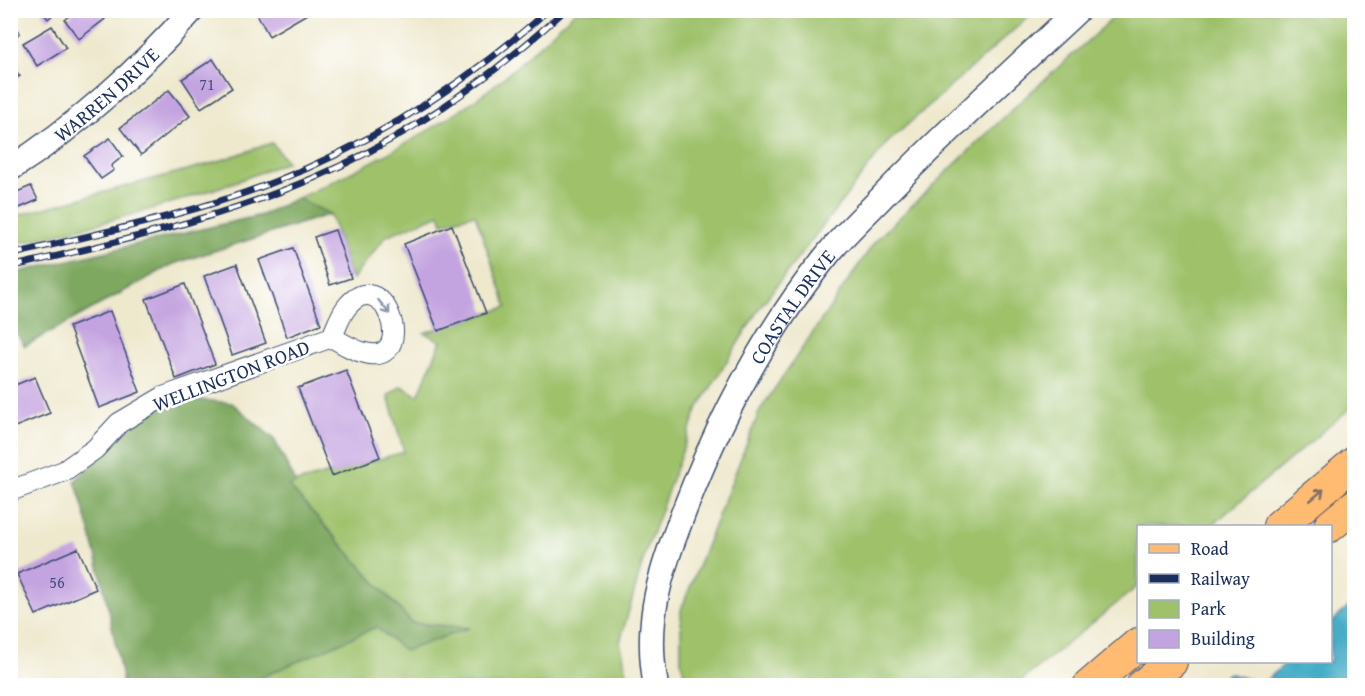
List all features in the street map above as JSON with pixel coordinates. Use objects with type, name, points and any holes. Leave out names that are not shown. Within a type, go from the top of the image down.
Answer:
[{"type":"main road","points":[[1280,525],[1354,463]]},
{"type":"main road","points":[[1331,525],[1354,506]]},
{"type":"main road","points":[[1089,686],[1137,645]]},
{"type":"main road","points":[[1142,686],[1170,663]]},
{"type":"street","name":"WARREN DRIVE","points":[[10,169],[43,148],[78,120],[192,10]]},
{"type":"street","name":"COASTAL DRIVE","points":[[656,686],[650,635],[653,607],[674,538],[699,472],[737,393],[773,330],[828,253],[915,163],[1078,10]]},
{"type":"street","name":"WELLINGTON ROAD","points":[[10,491],[64,471],[95,448],[119,423],[163,397],[332,337]]},
{"type":"green space","points":[[1122,10],[1354,11],[1354,405],[1212,525],[1137,525],[1137,587],[1016,685],[687,685],[681,661],[681,610],[760,410],[876,240],[1021,101]]},
{"type":"green space","points":[[576,11],[1035,11],[887,143],[760,307],[697,410],[645,554],[620,642],[630,685],[242,685],[376,627],[467,628],[412,623],[288,485],[404,452],[388,396],[401,386],[418,396],[441,341],[424,333],[507,307],[475,214],[443,223],[440,214],[386,236],[352,280],[330,214],[173,264],[25,346],[11,325],[10,274],[262,215],[372,162],[451,116],[502,79]]},
{"type":"green space","points":[[272,143],[287,162],[151,209],[11,245],[11,217],[213,163]]},
{"type":"green space","points":[[297,198],[330,214],[173,264],[25,346],[11,325],[11,274],[262,215]]},
{"type":"green space","points":[[190,399],[232,403],[274,439],[296,483],[289,486],[412,623],[469,628],[405,651],[376,627],[244,685],[123,685],[103,582],[75,481],[117,439],[150,413]]},
{"type":"water","points":[[1354,602],[1354,685],[1215,685],[1229,673],[1262,684],[1286,663],[1332,663],[1332,622]]},
{"type":"building","points":[[41,10],[58,10],[48,19]]},
{"type":"building","points":[[77,10],[98,10],[105,19],[79,39],[65,20]]},
{"type":"building","points":[[255,10],[314,10],[269,36]]},
{"type":"building","points":[[10,22],[20,33],[10,41]]},
{"type":"building","points":[[52,26],[66,48],[37,66],[23,43]]},
{"type":"building","points":[[213,59],[232,88],[201,108],[182,79]]},
{"type":"building","points":[[10,63],[20,76],[10,82]]},
{"type":"building","points":[[169,90],[190,116],[141,155],[120,128]]},
{"type":"building","points":[[110,138],[123,156],[111,166],[114,170],[101,179],[84,156]]},
{"type":"building","points":[[31,186],[38,200],[10,212],[10,195]]},
{"type":"building","points":[[452,225],[486,313],[438,331],[404,244]]},
{"type":"building","points":[[335,230],[351,278],[330,285],[314,237]]},
{"type":"building","points":[[293,248],[321,324],[287,337],[259,260]]},
{"type":"building","points":[[237,264],[266,343],[232,355],[204,276]]},
{"type":"building","points":[[185,284],[215,364],[176,379],[146,299]]},
{"type":"building","points":[[110,311],[140,392],[99,408],[69,327]]},
{"type":"building","points":[[346,370],[380,457],[332,476],[298,388]]},
{"type":"building","points":[[35,377],[50,413],[10,429],[10,387]]},
{"type":"building","points":[[78,548],[96,589],[36,615],[17,574]]},
{"type":"railway","points":[[10,255],[144,223],[210,204],[242,194],[312,166],[384,129],[453,86],[548,10]]},
{"type":"railway","points":[[10,267],[204,218],[316,177],[384,144],[448,104],[508,59],[565,10]]}]
